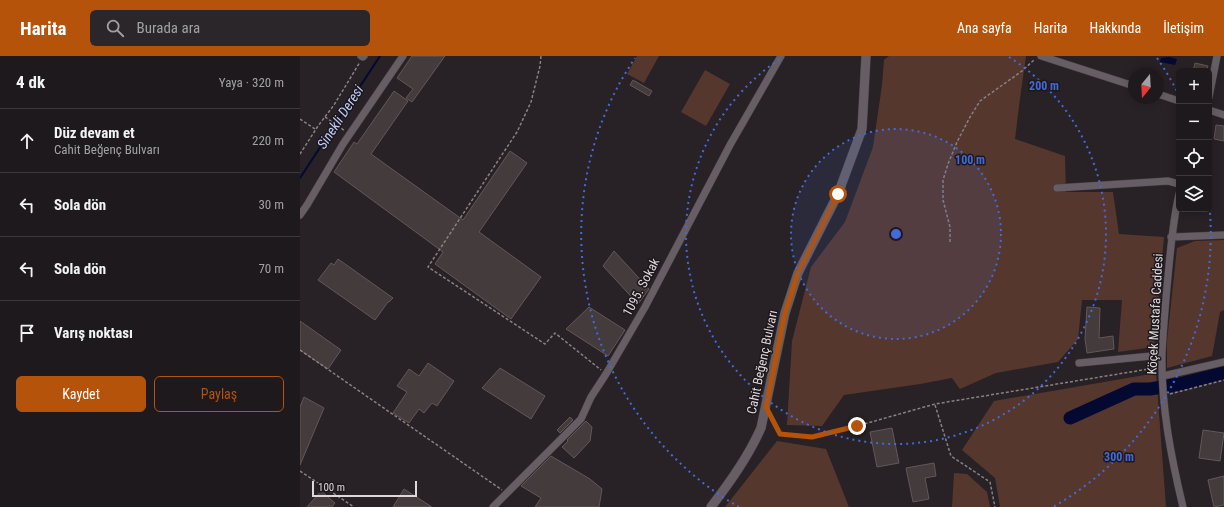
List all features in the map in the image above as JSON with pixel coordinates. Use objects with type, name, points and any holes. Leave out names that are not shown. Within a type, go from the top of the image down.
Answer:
[{"type":"main road","name":"Cahit Beğenç Bulvarı","points":[[711,507],[728,485],[753,446],[760,428],[766,407],[785,313],[798,273],[838,194],[862,129],[866,56]]},
{"type":"street","points":[[300,215],[350,134],[403,56]]},
{"type":"street","name":"1095. Sokak","points":[[493,507],[581,419],[591,397],[606,374],[644,307],[730,145],[781,56]]},
{"type":"street","points":[[1041,56],[1128,84]]},
{"type":"street","points":[[1212,87],[1219,61]]},
{"type":"street","points":[[1164,96],[1176,100]]},
{"type":"street","points":[[1212,111],[1224,115]]},
{"type":"street","points":[[1057,188],[1168,181],[1176,183]]},
{"type":"street","name":"Köçek Mustafa Caddesi","points":[[1176,210],[1171,237],[1162,354],[1162,376],[1168,436],[1175,475],[1183,507]]},
{"type":"street","points":[[1171,237],[1224,235]]},
{"type":"street","points":[[1078,363],[1162,354]]},
{"type":"street","points":[[1162,376],[1224,362]]},
{"type":"path","points":[[300,154],[315,130],[334,106],[363,56]]},
{"type":"path","points":[[541,56],[533,97],[516,132],[428,267],[544,344],[555,334],[606,374]]},
{"type":"path","points":[[950,242],[950,227],[943,200],[943,180],[957,142],[980,101],[1022,71],[1037,56]]},
{"type":"path","points":[[325,117],[350,134]]},
{"type":"path","points":[[300,118],[315,130]]},
{"type":"path","points":[[300,350],[507,493]]},
{"type":"path","points":[[766,407],[780,434],[812,437],[935,404],[1162,366]]},
{"type":"path","points":[[1164,395],[1224,380]]},
{"type":"path","points":[[935,404],[951,456],[990,482],[995,507]]},
{"type":"path","points":[[300,472],[354,507]]},
{"type":"shaded area","points":[[637,56],[659,56],[644,83],[627,74]]},
{"type":"shaded area","points":[[889,56],[1026,56],[1015,139],[1065,156],[1066,192],[1113,192],[1119,234],[1164,237],[1154,347],[1118,352],[1122,300],[1082,300],[1078,339],[1058,362],[996,373],[960,389],[952,378],[844,395],[822,426],[787,425],[792,341],[811,267],[845,222],[873,147],[884,60]]},
{"type":"shaded area","points":[[705,70],[730,84],[706,126],[681,112]]},
{"type":"shaded area","points":[[1224,240],[1224,310],[1220,312],[1212,356],[1167,368],[1167,341],[1177,248],[1195,241]]},
{"type":"shaded area","points":[[1156,373],[1166,507],[1000,507],[995,478],[962,450],[994,401]]},
{"type":"shaded area","points":[[777,441],[826,449],[849,507],[725,507]]},
{"type":"shaded area","points":[[954,473],[967,474],[987,492],[990,507],[952,507]]},
{"type":"water","points":[[1169,57],[1177,59],[1175,65],[1160,62],[1161,58]]},
{"type":"building","points":[[412,56],[445,56],[412,102],[406,98],[413,89],[397,78]]},
{"type":"building","points":[[1195,63],[1208,66],[1207,68],[1194,68]]},
{"type":"building","points":[[633,80],[652,91],[649,96],[630,85]]},
{"type":"building","points":[[394,91],[408,101],[371,154],[463,220],[510,151],[527,163],[479,232],[541,277],[511,319],[435,264],[443,252],[334,172],[354,142],[357,144]]},
{"type":"building","points":[[1216,125],[1224,126],[1224,141],[1214,139]]},
{"type":"building","points":[[614,251],[649,289],[638,304],[603,266]]},
{"type":"building","points":[[338,259],[393,298],[388,302],[375,320],[318,280],[331,263],[334,265]]},
{"type":"building","points":[[589,307],[625,330],[608,356],[566,329]]},
{"type":"building","points":[[1087,307],[1100,308],[1099,338],[1113,336],[1114,349],[1087,353],[1085,339]]},
{"type":"building","points":[[300,321],[341,350],[328,369],[300,350]]},
{"type":"building","points":[[428,363],[454,381],[437,406],[432,403],[424,413],[419,409],[409,423],[393,413],[407,392],[397,386],[409,369],[419,376]]},
{"type":"building","points":[[500,368],[545,396],[531,419],[482,388]]},
{"type":"building","points":[[304,397],[324,408],[300,465],[300,407]]},
{"type":"building","points":[[570,417],[573,420],[560,433],[557,430]]},
{"type":"building","points":[[586,421],[592,427],[590,441],[574,458],[562,447]]},
{"type":"building","points":[[892,428],[899,463],[877,467],[870,432]]},
{"type":"building","points":[[1203,430],[1224,433],[1220,461],[1199,458]]},
{"type":"building","points":[[551,456],[590,479],[602,489],[599,507],[535,507],[541,498],[521,486]]},
{"type":"building","points":[[934,463],[936,476],[925,478],[929,499],[913,502],[906,468]]},
{"type":"building","points":[[1224,476],[1224,505],[1214,507],[1208,480]]},
{"type":"building","points":[[404,489],[432,507],[393,507]]},
{"type":"building","points":[[321,491],[335,503],[332,507],[307,507]]},
{"type":"waterway","name":"Sinekli Deresi","points":[[300,178],[380,56]]},
{"type":"waterway","points":[[1070,418],[1134,389],[1150,389],[1180,384],[1224,373]]},
{"type":"route","points":[[838,194],[798,273],[785,313],[766,407],[780,434],[812,437],[857,426]]}]
